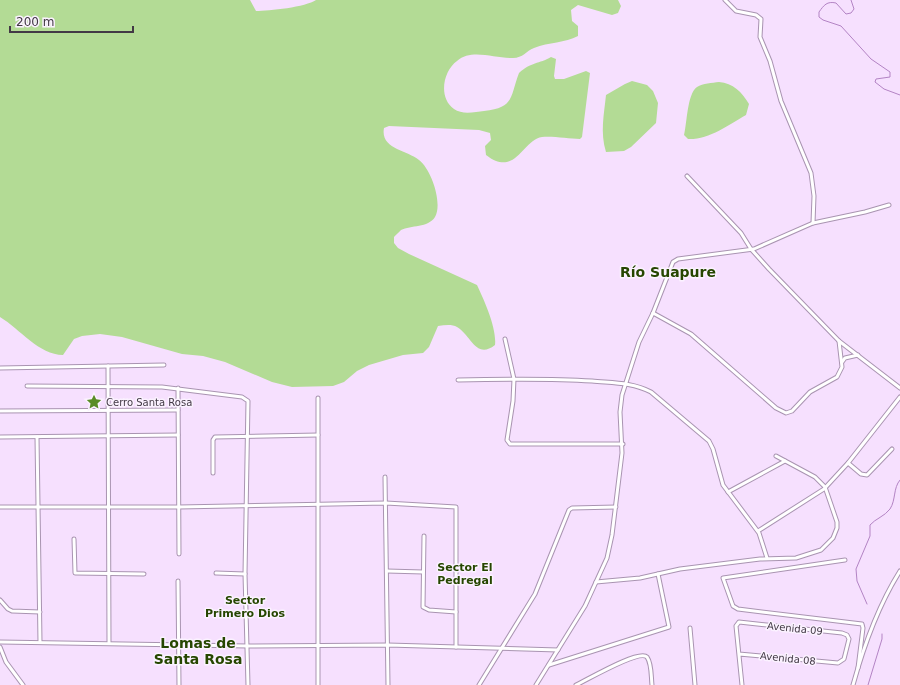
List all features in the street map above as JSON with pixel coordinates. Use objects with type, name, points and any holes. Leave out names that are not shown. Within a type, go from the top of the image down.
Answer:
[{"type":"street","points":[[725,0],[736,11],[756,15],[760,20],[760,37],[770,61],[781,100],[811,173],[814,196],[813,223]]},
{"type":"street","points":[[687,176],[741,233],[751,249],[839,341],[900,388]]},
{"type":"street","points":[[536,685],[585,606],[609,551],[616,507],[622,444],[620,407],[625,384],[639,342],[675,260],[751,249],[813,223],[865,212],[889,205]]},
{"type":"street","points":[[653,313],[691,334],[783,412],[792,411],[810,392],[837,378],[841,372],[842,363],[839,341]]},
{"type":"street","points":[[505,339],[514,379],[513,401],[507,440],[510,444],[622,444]]},
{"type":"street","points":[[842,363],[845,358],[858,355]]},
{"type":"street","points":[[0,368],[164,365]]},
{"type":"street","points":[[108,366],[110,507],[109,643]]},
{"type":"street","points":[[458,380],[561,379],[625,384],[651,392],[709,441],[713,449],[720,480],[758,531],[762,539],[767,558]]},
{"type":"street","points":[[27,386],[152,386],[178,388],[246,399],[249,405],[245,574],[248,685]]},
{"type":"street","points":[[178,388],[178,554]]},
{"type":"street","points":[[758,531],[825,488],[848,463],[900,397]]},
{"type":"street","points":[[318,398],[318,685]]},
{"type":"street","points":[[0,411],[178,410]]},
{"type":"street","points":[[0,437],[178,435]]},
{"type":"street","points":[[213,473],[213,440],[215,437],[318,435]]},
{"type":"street","points":[[37,437],[40,642]]},
{"type":"street","points":[[848,463],[861,474],[867,475],[892,449]]},
{"type":"street","points":[[596,582],[640,578],[680,569],[767,558],[807,556],[821,550],[830,542],[835,533],[837,522],[825,488],[815,477],[776,456]]},
{"type":"street","points":[[728,492],[785,461]]},
{"type":"street","points":[[385,477],[388,685]]},
{"type":"street","points":[[0,507],[178,507],[386,503],[456,508],[456,647]]},
{"type":"street","points":[[479,685],[535,594],[569,510],[572,508],[616,507]]},
{"type":"street","points":[[424,536],[423,607],[428,610],[456,612]]},
{"type":"street","points":[[74,539],[74,572],[144,574]]},
{"type":"street","points":[[845,560],[723,578],[733,606],[738,609],[862,624],[863,628],[858,668]]},
{"type":"street","points":[[387,571],[423,572]]},
{"type":"street","points":[[853,685],[874,620],[900,571]]},
{"type":"street","points":[[216,573],[245,574]]},
{"type":"street","points":[[549,665],[669,627],[658,574]]},
{"type":"street","points":[[178,581],[179,685]]},
{"type":"street","points":[[0,600],[8,610],[40,612]]},
{"type":"street","name":"Avenida 09","points":[[739,654],[736,626],[739,622],[842,633],[847,635],[849,639],[844,660],[838,663]]},
{"type":"street","points":[[690,628],[695,685]]},
{"type":"street","points":[[0,642],[248,646],[388,645],[501,647],[558,650]]},
{"type":"street","points":[[0,647],[6,662],[23,685]]},
{"type":"street","points":[[739,654],[742,685]]},
{"type":"street","name":"Avenida 08","points":[[739,654],[838,663]]},
{"type":"street","points":[[576,685],[624,660],[639,655],[644,656],[648,660],[652,685]]},
{"type":"green space","points":[[0,0],[250,0],[256,11],[296,7],[316,0],[618,0],[621,6],[618,13],[612,15],[578,5],[571,10],[572,21],[578,26],[578,36],[568,40],[534,48],[516,58],[470,55],[457,61],[448,71],[444,85],[444,92],[449,104],[457,111],[469,113],[494,109],[506,104],[510,100],[519,73],[531,65],[551,57],[556,59],[555,79],[564,79],[586,71],[590,73],[582,137],[580,139],[542,137],[529,144],[518,156],[505,162],[496,161],[486,155],[485,146],[491,140],[490,133],[479,130],[389,126],[384,128],[384,135],[390,145],[414,157],[423,164],[431,178],[438,203],[435,217],[432,221],[424,225],[401,230],[394,237],[394,243],[398,248],[409,254],[477,285],[492,322],[495,345],[483,350],[474,345],[457,327],[451,325],[438,326],[429,347],[423,353],[403,355],[369,365],[357,371],[344,382],[333,386],[292,387],[272,382],[225,362],[203,356],[182,354],[122,337],[100,334],[82,336],[74,339],[63,355],[54,354],[38,346],[0,317]]},
{"type":"green space","points":[[632,81],[647,85],[653,91],[658,103],[656,123],[631,147],[624,151],[606,152],[603,130],[606,95]]},
{"type":"green space","points":[[719,82],[733,86],[743,96],[749,104],[746,115],[711,134],[696,139],[688,139],[684,135],[691,96],[697,87],[708,83]]},
{"type":"waterway","points":[[851,0],[854,9],[851,13],[846,14],[836,3],[830,3],[826,4],[819,12],[819,17],[823,20],[841,26],[871,59],[890,72],[890,77],[876,79],[875,82],[884,89],[900,95]]},
{"type":"waterway","points":[[867,604],[857,581],[856,569],[870,536],[870,525],[890,509],[896,487],[900,480]]},
{"type":"waterway","points":[[868,685],[882,639],[882,634]]},
{"type":"place","name":"Cerro Santa Rosa","points":[[94,402]]},
{"type":"district","name":"Río Suapure","points":[[668,272]]},
{"type":"district","name":"Sector El Pedregal","points":[[465,573]]},
{"type":"district","name":"Sector Primero Dios","points":[[245,606]]},
{"type":"district","name":"Lomas de Santa Rosa","points":[[198,652]]}]
